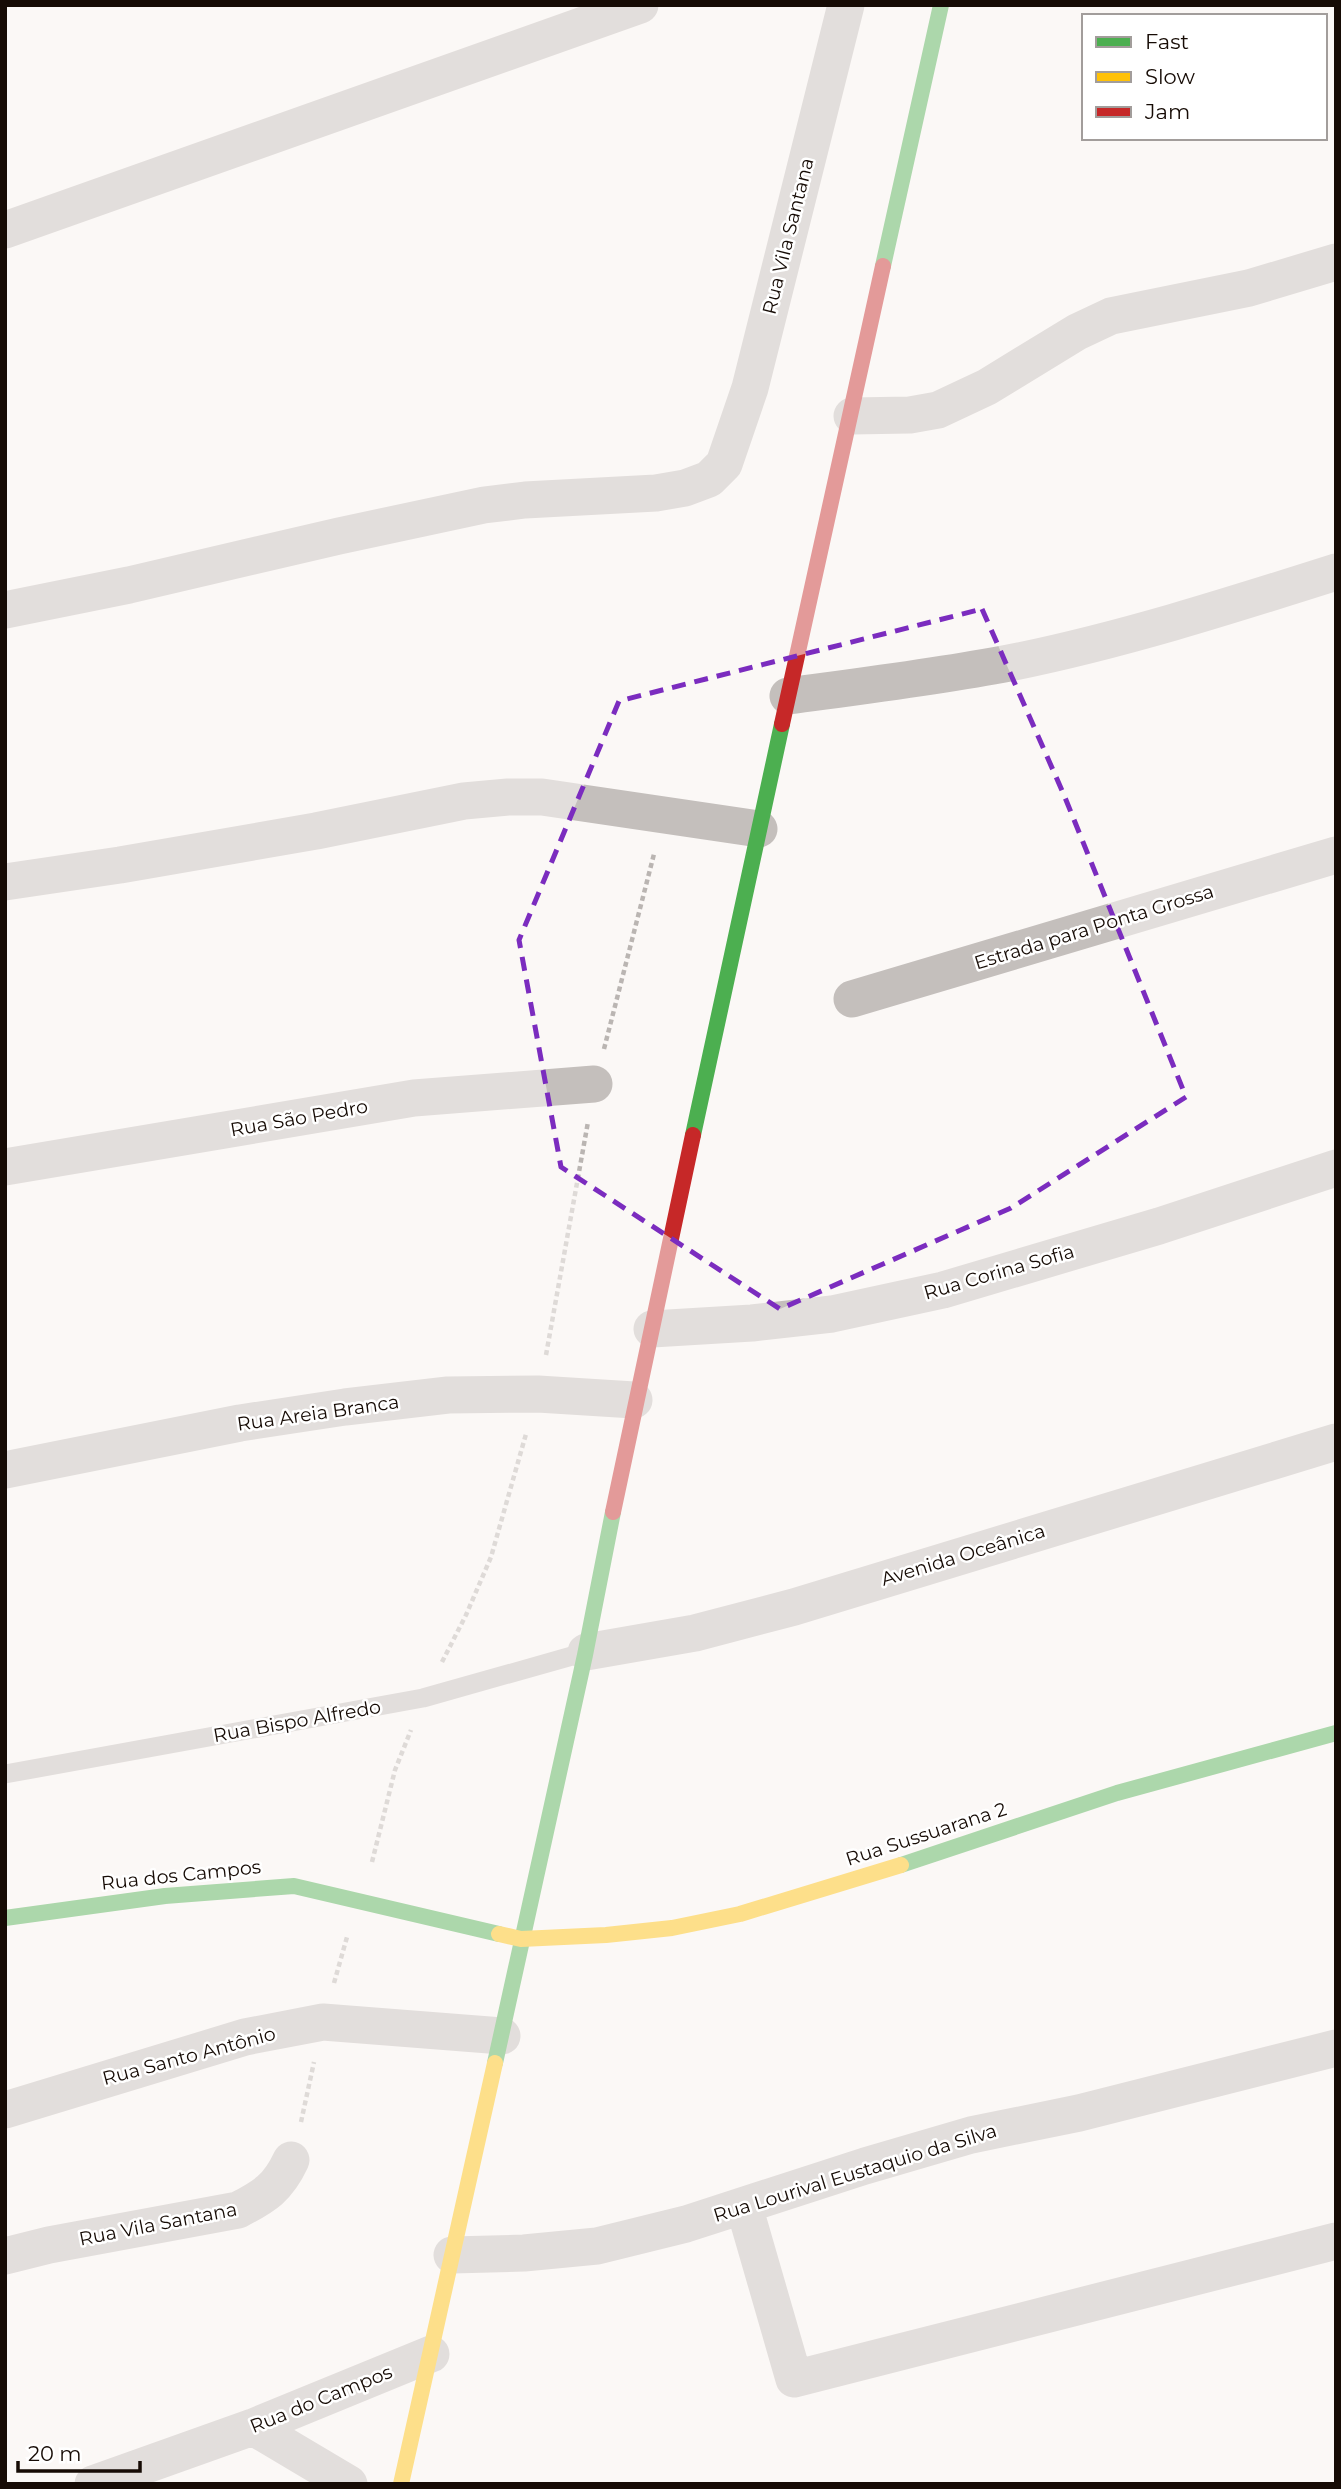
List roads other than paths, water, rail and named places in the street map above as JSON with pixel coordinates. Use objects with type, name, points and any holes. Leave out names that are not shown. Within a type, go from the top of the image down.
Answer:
[{"type":"main road","points":[[401,2484],[586,1652],[634,1401],[652,1329],[788,696],[941,5]]},
{"type":"main road","name":"Rua Sussuarana 2","points":[[359,1903],[521,1939],[606,1935],[672,1928],[740,1914],[921,1859],[1117,1793],[1336,1732]]},
{"type":"main road","name":"Rua dos Campos","points":[[5,1918],[164,1896],[262,1887],[295,1886],[359,1903]]},
{"type":"street","points":[[5,230],[640,5]]},
{"type":"street","name":"Rua Vila Santana","points":[[5,610],[129,585],[484,505],[685,488],[709,479],[724,464],[750,388],[846,5]]},
{"type":"street","points":[[852,416],[910,415],[937,410],[987,387],[1077,332],[1111,316],[1249,288],[1336,262]]},
{"type":"street","points":[[788,696],[1010,663],[1114,637],[1336,572]]},
{"type":"street","points":[[5,882],[303,833],[464,801],[508,797],[542,797],[759,829]]},
{"type":"street","name":"Estrada para Ponta Grossa","points":[[852,999],[1336,855]]},
{"type":"street","name":"Rua São Pedro","points":[[5,1167],[414,1098],[594,1084]]},
{"type":"street","name":"Rua Corina Sofia","points":[[652,1329],[752,1323],[832,1314],[943,1290],[1159,1226],[1336,1168]]},
{"type":"street","name":"Rua Areia Branca","points":[[5,1469],[240,1423],[448,1395],[538,1394],[634,1401]]},
{"type":"street","name":"Avenida Oceânica","points":[[586,1652],[695,1633],[794,1607],[1336,1442]]},
{"type":"street","name":"Rua Santo Antônio","points":[[5,2110],[245,2037],[323,2022],[502,2036]]},
{"type":"street","name":"Rua Lourival Eustaquio da Silva","points":[[452,2255],[524,2253],[597,2246],[685,2224],[971,2135],[1079,2113],[1336,2048]]},
{"type":"street","name":"Rua Vila Santana","points":[[5,2256],[49,2245],[238,2210],[265,2196],[282,2179],[291,2160]]},
{"type":"street","points":[[744,2206],[794,2379],[1336,2241]]},
{"type":"street","name":"Rua do Campos","points":[[93,2484],[253,2427],[431,2354]]},
{"type":"street","points":[[253,2427],[349,2484]]},
{"type":"lane","name":"Rua Bispo Alfredo","points":[[5,1774],[423,1698],[586,1652]]}]
